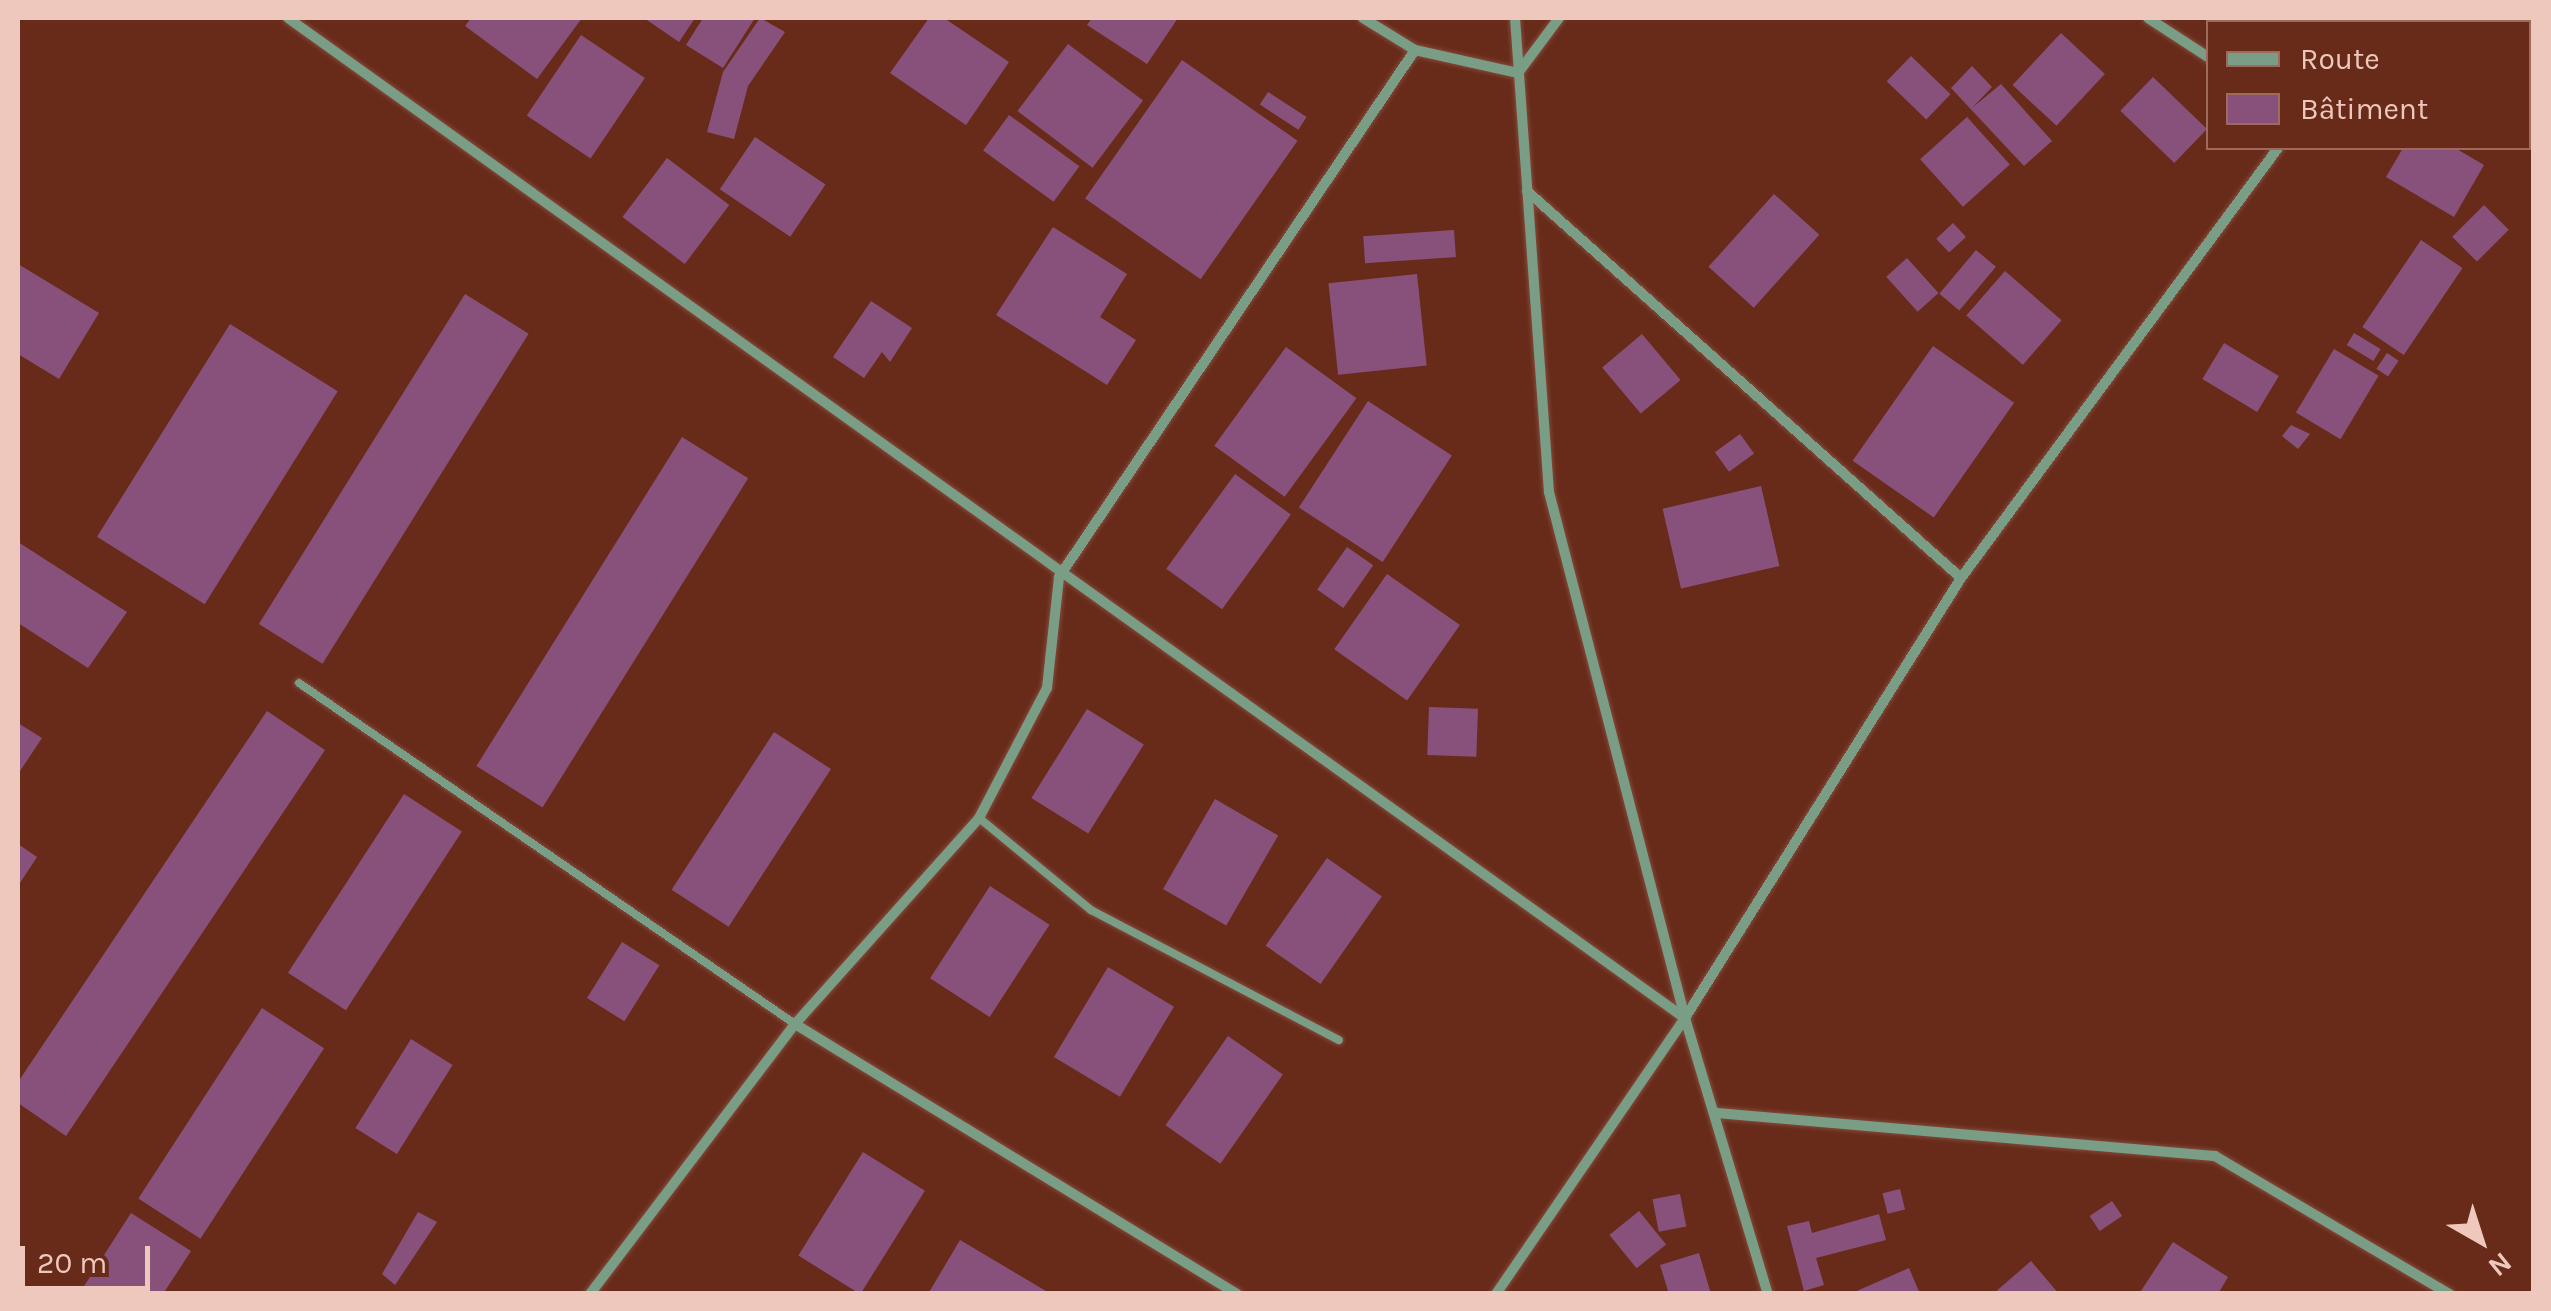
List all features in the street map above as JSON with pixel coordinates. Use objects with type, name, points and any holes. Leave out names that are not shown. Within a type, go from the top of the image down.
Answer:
[{"type":"street","points":[[288,18],[1060,578],[1685,1018]]},
{"type":"street","points":[[1363,18],[1415,50],[1518,73]]},
{"type":"street","points":[[1515,18],[1550,492],[1685,1018],[1768,1294]]},
{"type":"street","points":[[1518,73],[1559,18]]},
{"type":"street","points":[[2148,18],[2206,56]]},
{"type":"street","points":[[590,1294],[795,1024],[979,818],[1047,688],[1060,578],[1415,50]]},
{"type":"street","points":[[1496,1294],[1685,1018],[1961,578],[2277,150]]},
{"type":"street","points":[[1527,192],[1961,578]]},
{"type":"street","points":[[795,1024],[1237,1294]]},
{"type":"street","points":[[1716,1113],[2214,1156],[2449,1294]]},
{"type":"lane","points":[[299,683],[795,1024]]},
{"type":"lane","points":[[979,818],[1090,910],[1339,1040]]},
{"type":"building","points":[[471,18],[582,18],[537,79],[465,26]]},
{"type":"building","points":[[644,18],[695,18],[679,42]]},
{"type":"building","points":[[703,18],[755,18],[723,68],[686,45]]},
{"type":"building","points":[[760,18],[785,32],[748,86],[734,139],[707,132],[723,72]]},
{"type":"building","points":[[929,18],[944,18],[1009,62],[966,125],[890,73]]},
{"type":"building","points":[[1092,18],[1178,18],[1147,64],[1087,25]]},
{"type":"building","points":[[2061,33],[2105,74],[2056,126],[2013,85]]},
{"type":"building","points":[[581,35],[645,78],[591,158],[527,115]]},
{"type":"building","points":[[1068,44],[1143,101],[1093,168],[1017,111]]},
{"type":"building","points":[[1911,56],[1951,94],[1926,119],[1887,81]]},
{"type":"building","points":[[1182,60],[1298,141],[1201,279],[1085,198]]},
{"type":"building","points":[[1972,66],[1992,87],[1972,108],[2001,84],[2052,141],[2024,166],[1951,88]]},
{"type":"building","points":[[2153,77],[2206,128],[2174,163],[2120,111]]},
{"type":"building","points":[[1268,92],[1307,117],[1298,130],[1260,105]]},
{"type":"building","points":[[1009,115],[1079,166],[1054,202],[983,151]]},
{"type":"building","points":[[1967,117],[2010,165],[1963,207],[1920,159]]},
{"type":"building","points":[[755,137],[825,185],[790,237],[720,189]]},
{"type":"building","points":[[2402,150],[2458,150],[2484,165],[2454,217],[2386,177]]},
{"type":"building","points":[[667,158],[729,205],[685,264],[622,217]]},
{"type":"building","points":[[1774,194],[1819,235],[1754,308],[1708,267]]},
{"type":"building","points":[[2484,205],[2509,230],[2477,262],[2452,237]]},
{"type":"building","points":[[1953,223],[1966,237],[1949,253],[1936,239]]},
{"type":"building","points":[[1053,227],[1127,274],[1100,317],[1136,340],[1107,385],[996,315]]},
{"type":"building","points":[[1454,230],[1456,257],[1365,263],[1363,236]]},
{"type":"building","points":[[2421,240],[2462,268],[2404,355],[2362,327]]},
{"type":"building","points":[[1976,250],[1996,267],[1959,310],[1939,294]]},
{"type":"building","points":[[1907,258],[1938,293],[1918,312],[1886,277]]},
{"type":"building","points":[[18,264],[99,313],[59,379],[18,354]]},
{"type":"building","points":[[2005,271],[2062,320],[2023,365],[1966,316]]},
{"type":"building","points":[[1417,274],[1427,365],[1338,375],[1328,283]]},
{"type":"building","points":[[465,294],[529,334],[322,664],[259,624]]},
{"type":"building","points":[[871,301],[912,328],[890,362],[882,352],[864,378],[833,357]]},
{"type":"building","points":[[230,324],[338,391],[205,604],[97,537]]},
{"type":"building","points":[[2354,333],[2381,349],[2373,361],[2347,345]]},
{"type":"building","points":[[1642,334],[1681,380],[1641,413],[1602,367]]},
{"type":"building","points":[[2224,343],[2279,376],[2257,412],[2202,379]]},
{"type":"building","points":[[1933,346],[2014,403],[1934,517],[1853,461]]},
{"type":"building","points":[[1286,347],[1356,398],[1285,497],[1214,446]]},
{"type":"building","points":[[2334,349],[2379,376],[2340,439],[2296,412]]},
{"type":"building","points":[[2387,353],[2399,361],[2388,377],[2376,369]]},
{"type":"building","points":[[1368,401],[1452,455],[1383,562],[1299,508]]},
{"type":"building","points":[[2291,425],[2310,434],[2298,449],[2282,436]]},
{"type":"building","points":[[1740,434],[1754,453],[1729,472],[1715,452]]},
{"type":"building","points":[[682,437],[748,478],[543,807],[476,766]]},
{"type":"building","points":[[1235,474],[1291,515],[1222,609],[1166,569]]},
{"type":"building","points":[[1761,486],[1779,566],[1681,589],[1663,509]]},
{"type":"building","points":[[18,542],[127,612],[88,668],[18,623]]},
{"type":"building","points":[[1347,547],[1373,565],[1343,608],[1317,590]]},
{"type":"building","points":[[1387,574],[1460,625],[1407,700],[1334,649]]},
{"type":"building","points":[[1429,707],[1478,709],[1476,757],[1427,755]]},
{"type":"building","points":[[1087,709],[1144,745],[1088,834],[1031,798]]},
{"type":"building","points":[[267,711],[325,750],[66,1136],[18,1103],[18,1082]]},
{"type":"building","points":[[18,723],[42,738],[18,774]]},
{"type":"building","points":[[774,732],[831,769],[729,927],[672,890]]},
{"type":"building","points":[[404,794],[462,832],[346,1010],[288,973]]},
{"type":"building","points":[[1215,799],[1278,835],[1226,926],[1163,889]]},
{"type":"building","points":[[18,844],[37,857],[18,886]]},
{"type":"building","points":[[1327,858],[1382,896],[1321,984],[1266,946]]},
{"type":"building","points":[[990,886],[1050,925],[990,1017],[930,978]]},
{"type":"building","points":[[622,942],[659,965],[624,1021],[587,998]]},
{"type":"building","points":[[1108,967],[1174,1007],[1120,1097],[1054,1057]]},
{"type":"building","points":[[262,1008],[324,1048],[200,1239],[138,1198]]},
{"type":"building","points":[[1228,1036],[1283,1074],[1220,1164],[1165,1125]]},
{"type":"building","points":[[411,1039],[453,1065],[397,1154],[355,1128]]},
{"type":"building","points":[[863,1152],[925,1191],[860,1294],[798,1255]]},
{"type":"building","points":[[1900,1189],[1905,1209],[1888,1214],[1883,1193]]},
{"type":"building","points":[[1680,1194],[1686,1226],[1659,1232],[1653,1199]]},
{"type":"building","points":[[2112,1201],[2122,1216],[2100,1231],[2090,1216]]},
{"type":"building","points":[[1639,1211],[1666,1244],[1637,1268],[1609,1235]]},
{"type":"building","points":[[418,1212],[437,1222],[395,1285],[382,1274]]},
{"type":"building","points":[[131,1213],[191,1251],[163,1294],[79,1294]]},
{"type":"building","points":[[1879,1214],[1886,1240],[1816,1258],[1824,1285],[1804,1291],[1787,1226],[1809,1221],[1812,1233]]},
{"type":"building","points":[[960,1240],[1051,1294],[928,1294]]},
{"type":"building","points":[[2173,1242],[2228,1277],[2218,1294],[2139,1294]]},
{"type":"building","points":[[1699,1253],[1711,1294],[1669,1294],[1660,1265]]},
{"type":"building","points":[[2031,1261],[2059,1294],[1993,1294]]},
{"type":"building","points":[[1909,1268],[1920,1294],[1850,1294]]}]
